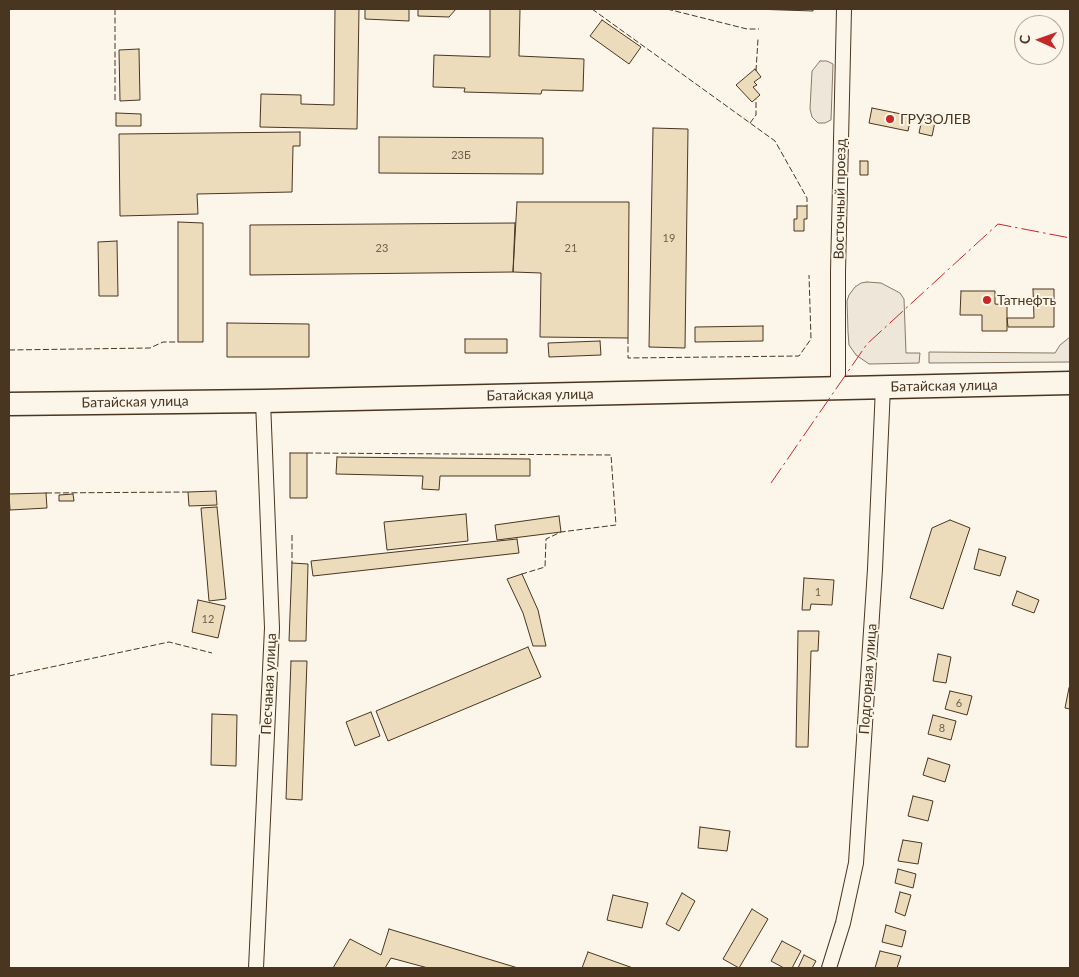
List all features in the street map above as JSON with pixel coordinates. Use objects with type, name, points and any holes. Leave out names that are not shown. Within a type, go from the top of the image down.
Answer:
[{"type":"highway","name":"Батайская улица","points":[[9,404],[262,401],[1070,383]]},
{"type":"street","name":"Восточный проезд","points":[[838,388],[838,272],[844,9]]},
{"type":"street","name":"Подгорная улица","points":[[829,968],[844,923],[856,863],[875,569],[883,387]]},
{"type":"street","name":"Песчаная улица","points":[[256,968],[272,628],[262,401]]},
{"type":"shaded area","points":[[820,61],[827,61],[833,64],[831,120],[825,123],[818,123],[812,117],[810,109],[812,71]]},
{"type":"shaded area","points":[[867,282],[881,283],[900,293],[904,299],[906,353],[920,353],[919,363],[869,364],[856,355],[849,345],[847,301],[855,287]]},
{"type":"shaded area","points":[[1070,337],[1070,362],[929,363],[929,352],[1055,353],[1060,345]]},
{"type":"building","points":[[335,9],[359,9],[357,129],[260,127],[261,94],[301,95],[301,104],[334,105]]},
{"type":"building","points":[[365,9],[409,9],[409,21],[365,19]]},
{"type":"building","points":[[418,9],[456,9],[449,17],[418,16]]},
{"type":"building","points":[[490,9],[520,9],[519,56],[584,59],[583,91],[542,90],[541,94],[464,92],[465,88],[433,87],[434,55],[490,57]]},
{"type":"building","points":[[753,9],[813,9],[813,11]]},
{"type":"building","points":[[602,20],[641,47],[629,64],[590,36]]},
{"type":"building","points":[[139,49],[140,100],[120,101],[119,50]]},
{"type":"building","points":[[755,69],[761,77],[754,82],[757,85],[753,87],[760,95],[752,102],[736,85]]},
{"type":"building","name":"ГРУЗОЛЕВ","points":[[872,108],[911,116],[908,131],[869,123]]},
{"type":"building","points":[[116,113],[141,114],[141,126],[116,126]]},
{"type":"building","points":[[922,119],[935,122],[932,136],[919,133]]},
{"type":"building","points":[[653,128],[688,129],[685,348],[649,347]]},
{"type":"building","points":[[300,132],[300,146],[293,146],[292,192],[197,194],[198,214],[120,216],[119,134]]},
{"type":"building","points":[[379,137],[543,138],[543,174],[379,173]]},
{"type":"building","points":[[860,161],[868,161],[868,175],[860,175]]},
{"type":"building","points":[[517,202],[629,202],[628,338],[540,337],[541,273],[513,272]]},
{"type":"building","points":[[797,206],[807,206],[807,219],[804,219],[804,231],[794,231],[794,219],[797,219]]},
{"type":"building","points":[[178,222],[203,223],[203,342],[178,342]]},
{"type":"building","points":[[515,223],[513,272],[250,275],[250,225]]},
{"type":"building","points":[[117,241],[118,296],[99,296],[98,242]]},
{"type":"building","points":[[1033,289],[1054,289],[1054,327],[1008,327],[1007,318],[1034,318]]},
{"type":"building","points":[[961,291],[995,291],[995,304],[1007,305],[1007,331],[982,331],[982,315],[960,315]]},
{"type":"building","points":[[227,323],[309,324],[309,357],[227,357]]},
{"type":"building","points":[[763,326],[763,341],[695,342],[695,327]]},
{"type":"building","points":[[465,339],[507,339],[507,353],[465,353]]},
{"type":"building","points":[[600,341],[601,355],[549,357],[548,343]]},
{"type":"building","points":[[290,453],[307,453],[307,498],[290,498]]},
{"type":"building","points":[[337,457],[530,459],[530,476],[440,476],[439,490],[422,489],[423,476],[336,474]]},
{"type":"building","points":[[216,491],[217,505],[189,506],[188,492]]},
{"type":"building","points":[[46,493],[47,508],[10,510],[9,494]]},
{"type":"building","points":[[73,494],[74,501],[59,501],[59,495]]},
{"type":"building","points":[[217,507],[226,599],[209,601],[201,508]]},
{"type":"building","points":[[466,514],[468,541],[387,550],[384,522]]},
{"type":"building","points":[[559,516],[561,532],[497,540],[495,525]]},
{"type":"building","points":[[950,520],[970,528],[943,609],[910,598],[932,528]]},
{"type":"building","points":[[517,539],[519,553],[313,576],[311,561]]},
{"type":"building","points":[[979,549],[1006,557],[1000,576],[974,569]]},
{"type":"building","points":[[292,563],[308,564],[306,641],[289,641]]},
{"type":"building","points":[[522,574],[538,610],[546,646],[533,646],[523,613],[507,579]]},
{"type":"building","points":[[804,578],[834,580],[832,605],[811,604],[810,610],[802,610]]},
{"type":"building","points":[[1017,591],[1039,600],[1034,613],[1012,605]]},
{"type":"building","points":[[198,600],[225,606],[218,638],[192,632]]},
{"type":"building","points":[[798,631],[819,631],[818,651],[811,651],[808,747],[796,747]]},
{"type":"building","points":[[528,647],[541,677],[388,741],[376,711]]},
{"type":"building","points":[[938,654],[951,657],[946,683],[933,681]]},
{"type":"building","points":[[291,661],[307,661],[302,800],[286,799]]},
{"type":"building","points":[[1070,688],[1070,709],[1065,708]]},
{"type":"building","points":[[950,691],[972,696],[967,715],[945,709]]},
{"type":"building","points":[[371,712],[380,736],[355,746],[346,722]]},
{"type":"building","points":[[212,714],[237,715],[236,766],[211,765]]},
{"type":"building","points":[[933,715],[956,721],[951,740],[928,734]]},
{"type":"building","points":[[928,758],[950,765],[945,782],[923,775]]},
{"type":"building","points":[[913,796],[933,801],[928,821],[908,816]]},
{"type":"building","points":[[700,827],[730,831],[727,851],[698,848]]},
{"type":"building","points":[[903,840],[922,843],[918,864],[898,861]]},
{"type":"building","points":[[898,869],[916,874],[913,888],[895,883]]},
{"type":"building","points":[[900,892],[911,895],[905,916],[895,912]]},
{"type":"building","points":[[682,893],[695,901],[679,931],[666,924]]},
{"type":"building","points":[[613,895],[648,903],[642,928],[607,920]]},
{"type":"building","points":[[752,909],[768,919],[739,968],[723,959]]},
{"type":"building","points":[[886,925],[906,931],[902,947],[882,942]]},
{"type":"building","points":[[389,929],[518,968],[428,968],[391,958],[385,968],[333,968],[350,939],[381,955]]},
{"type":"building","points":[[782,941],[801,951],[792,968],[784,968],[771,961]]},
{"type":"building","points":[[880,951],[901,956],[897,968],[875,968]]},
{"type":"building","points":[[588,952],[633,968],[582,968]]},
{"type":"building","points":[[804,955],[816,961],[812,968],[798,968]]},
{"type":"fence","points":[[115,9],[115,102]]},
{"type":"fence","points":[[592,9],[775,141],[807,198],[807,206]]},
{"type":"fence","points":[[667,9],[747,29],[759,29]]},
{"type":"fence","points":[[756,71],[758,39]]},
{"type":"fence","points":[[750,123],[756,115],[756,99]]},
{"type":"fence","points":[[628,338],[628,358],[799,356],[811,339],[809,275]]},
{"type":"fence","points":[[9,350],[150,348],[163,342],[178,342]]},
{"type":"fence","points":[[307,453],[611,455],[616,525],[561,532],[546,539],[545,567],[522,574]]},
{"type":"fence","points":[[46,493],[188,492]]},
{"type":"fence","points":[[292,535],[292,563]]},
{"type":"fence","points":[[9,676],[169,642],[212,653]]},
{"type":"power","points":[[771,483],[867,344],[998,224],[1070,238]]},
{"type":"place","name":"ГРУЗОЛЕВ","points":[[890,119]]},
{"type":"place","name":"Татнефть","points":[[987,300]]}]
